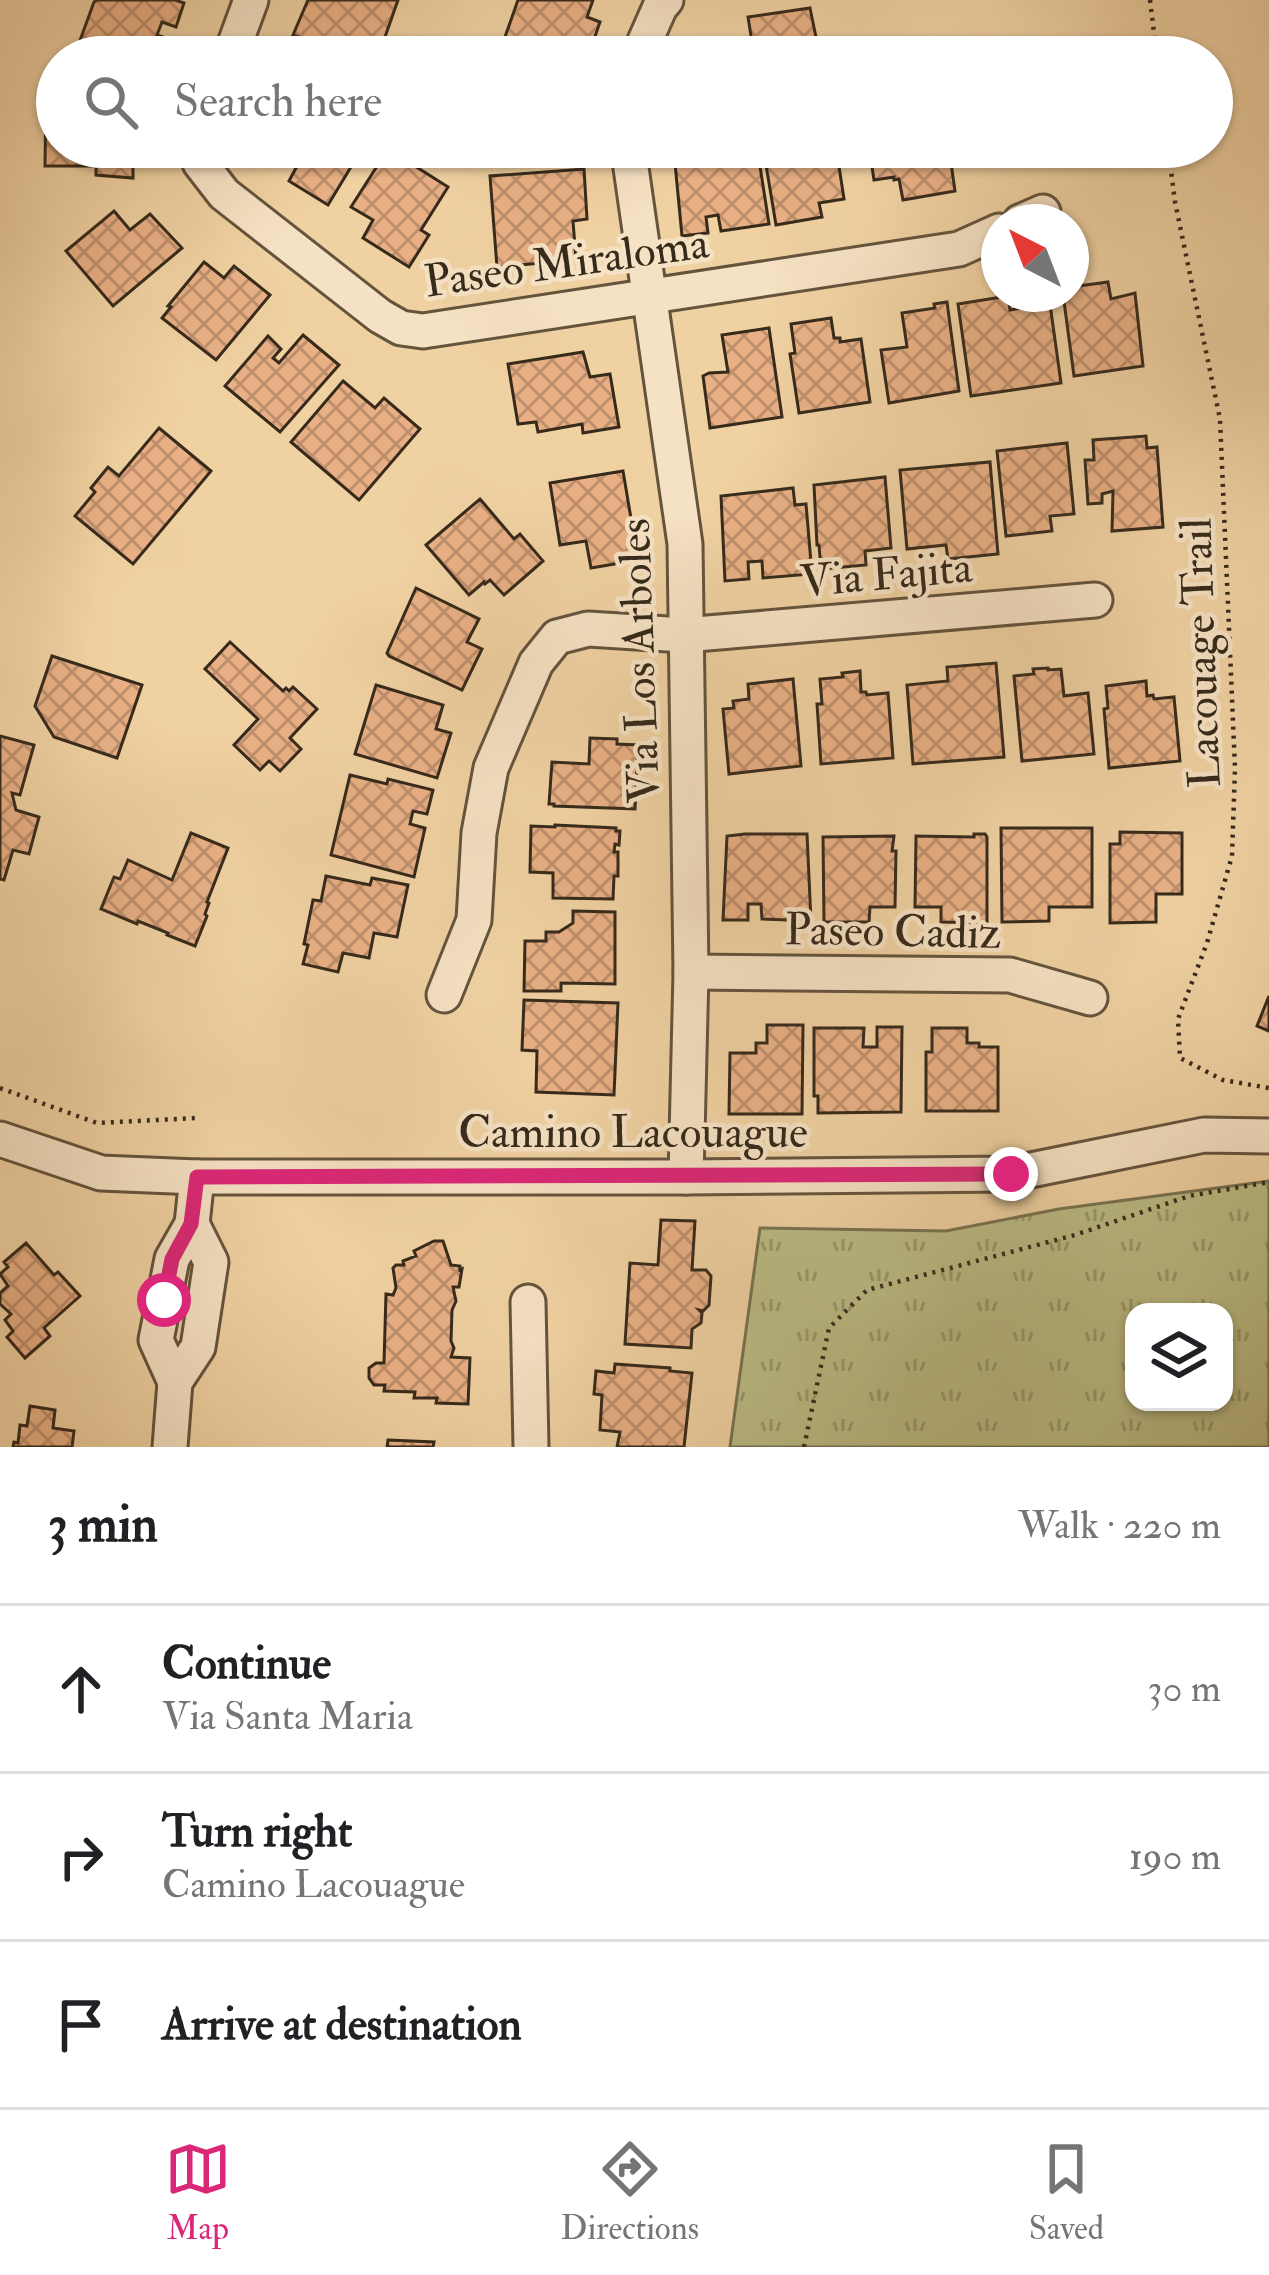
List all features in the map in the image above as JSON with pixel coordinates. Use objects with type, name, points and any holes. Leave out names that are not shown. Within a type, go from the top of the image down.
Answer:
[{"type":"street","points":[[237,36],[250,0]]},
{"type":"street","points":[[647,36],[666,0]]},
{"type":"street","name":"Paseo Miraloma","points":[[209,168],[224,194],[380,316],[401,328],[422,331],[959,249],[981,239]]},
{"type":"street","name":"Via Los Arboles","points":[[631,168],[685,544],[691,972],[686,1177]]},
{"type":"street","name":"Via Fajita","points":[[444,995],[474,920],[479,833],[491,768],[536,663],[557,637],[588,628],[684,634],[1095,600]]},
{"type":"street","name":"Paseo Cadiz","points":[[691,972],[1010,975],[1090,998]]},
{"type":"street","name":"Camino Lacouague","points":[[0,1139],[101,1173],[686,1177],[1011,1174],[1204,1136],[1269,1136]]},
{"type":"street","points":[[170,1447],[175,1382],[156,1340],[172,1259],[191,1224],[197,1177]]},
{"type":"street","points":[[175,1382],[198,1347],[211,1262],[191,1224]]},
{"type":"street","points":[[164,1300],[204,1307]]},
{"type":"street","points":[[528,1301],[531,1447]]},
{"type":"path","points":[[1150,0],[1154,36]]},
{"type":"path","name":"Lacouage Trail","points":[[1171,168],[1220,419],[1235,768],[1232,856],[1207,943],[1178,1019],[1180,1058],[1223,1080],[1269,1088]]},
{"type":"path","points":[[0,1088],[97,1124],[196,1118]]},
{"type":"path","points":[[804,1447],[829,1328],[867,1290],[1075,1235],[1189,1196],[1269,1182]]},
{"type":"green space","points":[[1269,1181],[1269,1447],[730,1447],[760,1228],[946,1231],[1059,1209]]},
{"type":"building","points":[[308,0],[398,0],[385,36],[293,35]]},
{"type":"building","points":[[518,0],[593,0],[587,17],[600,22],[595,36],[505,36]]},
{"type":"building","points":[[94,2],[184,3],[176,27],[162,22],[160,36],[82,36]]},
{"type":"building","points":[[810,8],[816,36],[751,36],[748,17]]},
{"type":"building","points":[[96,168],[133,168],[133,178],[96,175]]},
{"type":"building","points":[[296,168],[350,168],[328,205],[289,181]]},
{"type":"building","points":[[376,168],[418,168],[448,187],[421,230],[429,235],[409,267],[363,238],[373,220],[351,207]]},
{"type":"building","points":[[675,168],[760,168],[769,224],[721,231],[718,215],[706,217],[708,233],[682,236]]},
{"type":"building","points":[[766,168],[839,168],[844,199],[819,203],[822,217],[776,225]]},
{"type":"building","points":[[872,168],[952,168],[955,191],[903,200],[899,179],[874,180]]},
{"type":"building","points":[[584,169],[587,219],[573,221],[576,260],[497,267],[490,176]]},
{"type":"building","points":[[114,211],[130,230],[150,214],[182,248],[113,306],[66,251]]},
{"type":"building","points":[[204,262],[224,278],[234,266],[270,295],[216,360],[162,318]]},
{"type":"building","points":[[1108,282],[1111,299],[1135,293],[1143,366],[1074,376],[1065,312],[1089,312],[1089,285]]},
{"type":"building","points":[[981,300],[981,312],[1051,312],[1061,383],[971,396],[958,304]]},
{"type":"building","points":[[947,302],[959,391],[889,403],[881,350],[907,347],[902,313]]},
{"type":"building","points":[[831,318],[834,338],[840,342],[861,339],[870,402],[799,413],[790,354],[795,353],[791,324]]},
{"type":"building","points":[[769,328],[782,417],[710,428],[703,376],[728,372],[722,335]]},
{"type":"building","points":[[303,335],[339,365],[280,432],[225,386],[268,336],[281,349],[273,358],[279,363]]},
{"type":"building","points":[[583,352],[590,377],[610,374],[619,427],[583,433],[582,424],[538,432],[536,422],[518,424],[508,364]]},
{"type":"building","points":[[343,381],[375,408],[384,398],[420,429],[359,500],[291,442]]},
{"type":"building","points":[[159,428],[211,471],[133,564],[75,516],[108,467],[119,476]]},
{"type":"building","points":[[1146,436],[1147,448],[1157,447],[1163,527],[1112,531],[1113,491],[1102,494],[1102,503],[1088,504],[1085,460],[1094,460],[1093,440]]},
{"type":"building","points":[[1067,443],[1074,514],[1050,516],[1052,531],[1006,536],[997,451]]},
{"type":"building","points":[[990,462],[998,554],[948,559],[946,545],[907,549],[900,470]]},
{"type":"building","points":[[623,471],[638,560],[591,568],[586,541],[560,545],[550,483]]},
{"type":"building","points":[[885,477],[891,548],[865,551],[866,565],[821,569],[814,485]]},
{"type":"building","points":[[793,488],[795,505],[806,504],[812,574],[763,578],[762,561],[748,562],[749,579],[725,581],[721,496]]},
{"type":"building","points":[[480,499],[514,539],[520,534],[543,561],[504,595],[490,580],[469,595],[426,545]]},
{"type":"building","points":[[416,588],[479,619],[467,642],[482,649],[462,690],[387,653]]},
{"type":"building","points":[[230,642],[283,691],[293,687],[317,709],[290,738],[301,749],[280,771],[269,761],[260,770],[234,745],[258,719],[205,669]]},
{"type":"building","points":[[52,656],[142,685],[117,758],[54,737],[35,706]]},
{"type":"building","points":[[996,663],[1004,757],[913,764],[907,685],[948,681],[947,667]]},
{"type":"building","points":[[1061,669],[1064,696],[1088,693],[1094,754],[1022,761],[1014,676]]},
{"type":"building","points":[[860,671],[861,692],[888,693],[893,758],[821,764],[820,679]]},
{"type":"building","points":[[793,679],[801,766],[729,774],[723,709],[734,708],[733,701],[749,699],[748,684]]},
{"type":"building","points":[[1146,681],[1147,696],[1174,697],[1180,761],[1109,768],[1106,686]]},
{"type":"building","points":[[376,685],[443,705],[436,729],[451,733],[437,778],[355,754]]},
{"type":"building","points":[[0,736],[34,745],[20,795],[12,793],[16,810],[39,817],[29,854],[13,850],[4,880],[0,879]]},
{"type":"building","points":[[590,738],[638,745],[635,809],[549,804],[552,762],[589,764]]},
{"type":"building","points":[[350,775],[433,790],[427,814],[413,811],[410,824],[425,828],[414,877],[331,855]]},
{"type":"building","points":[[531,826],[620,831],[614,852],[618,852],[618,876],[614,876],[613,899],[553,898],[553,873],[530,872]]},
{"type":"building","points":[[1001,828],[1092,828],[1092,907],[1049,907],[1049,921],[1002,922]]},
{"type":"building","points":[[1120,832],[1182,833],[1182,894],[1156,894],[1156,922],[1110,923],[1110,844],[1120,844]]},
{"type":"building","points":[[191,833],[228,848],[195,946],[101,909],[114,877],[120,879],[128,860],[172,880]]},
{"type":"building","points":[[807,834],[811,921],[762,919],[761,904],[748,904],[748,920],[723,920],[727,836]]},
{"type":"building","points":[[894,836],[895,907],[870,907],[869,922],[824,922],[823,837]]},
{"type":"building","points":[[916,836],[987,837],[987,923],[941,922],[941,907],[915,907]]},
{"type":"building","points":[[326,876],[370,885],[372,878],[408,885],[397,937],[374,933],[369,958],[343,953],[338,972],[303,964],[313,900],[321,901]]},
{"type":"building","points":[[573,911],[615,912],[615,984],[561,983],[561,991],[524,991],[525,941],[546,941],[546,932],[559,932],[573,923]]},
{"type":"building","points":[[1269,996],[1269,1031],[1257,1026]]},
{"type":"building","points":[[524,1000],[618,1003],[614,1095],[536,1092],[537,1051],[522,1050]]},
{"type":"building","points":[[767,1025],[803,1025],[802,1114],[729,1114],[730,1053],[756,1053],[756,1043],[767,1043]]},
{"type":"building","points":[[877,1027],[902,1027],[901,1112],[818,1113],[814,1028],[864,1028],[863,1047],[877,1047]]},
{"type":"building","points":[[932,1028],[967,1028],[967,1043],[998,1047],[998,1111],[926,1111],[926,1052],[932,1052]]},
{"type":"building","points":[[661,1220],[695,1221],[692,1270],[706,1270],[711,1276],[709,1305],[699,1310],[701,1323],[692,1329],[691,1348],[625,1344],[630,1263],[658,1265]]},
{"type":"building","points":[[434,1241],[443,1241],[451,1265],[462,1269],[459,1287],[453,1287],[451,1357],[470,1358],[468,1404],[436,1403],[437,1398],[414,1398],[415,1392],[384,1391],[385,1385],[374,1385],[369,1378],[369,1368],[384,1363],[386,1294],[393,1295],[396,1288],[393,1268]]},
{"type":"building","points":[[26,1243],[80,1296],[44,1328],[50,1336],[25,1358],[7,1337],[13,1331],[5,1320],[11,1314],[0,1304],[0,1293],[8,1286],[0,1274],[8,1267],[4,1262]]},
{"type":"building","points":[[615,1364],[692,1373],[684,1447],[617,1447],[620,1432],[600,1430],[602,1395],[594,1394],[596,1371],[614,1373]]},
{"type":"building","points":[[30,1406],[55,1410],[53,1428],[74,1431],[72,1447],[13,1447],[20,1425],[27,1426]]},
{"type":"building","points":[[388,1440],[434,1442],[433,1447],[387,1447]]},
{"type":"route","points":[[164,1300],[172,1259],[191,1224],[197,1177],[1011,1174]]}]
